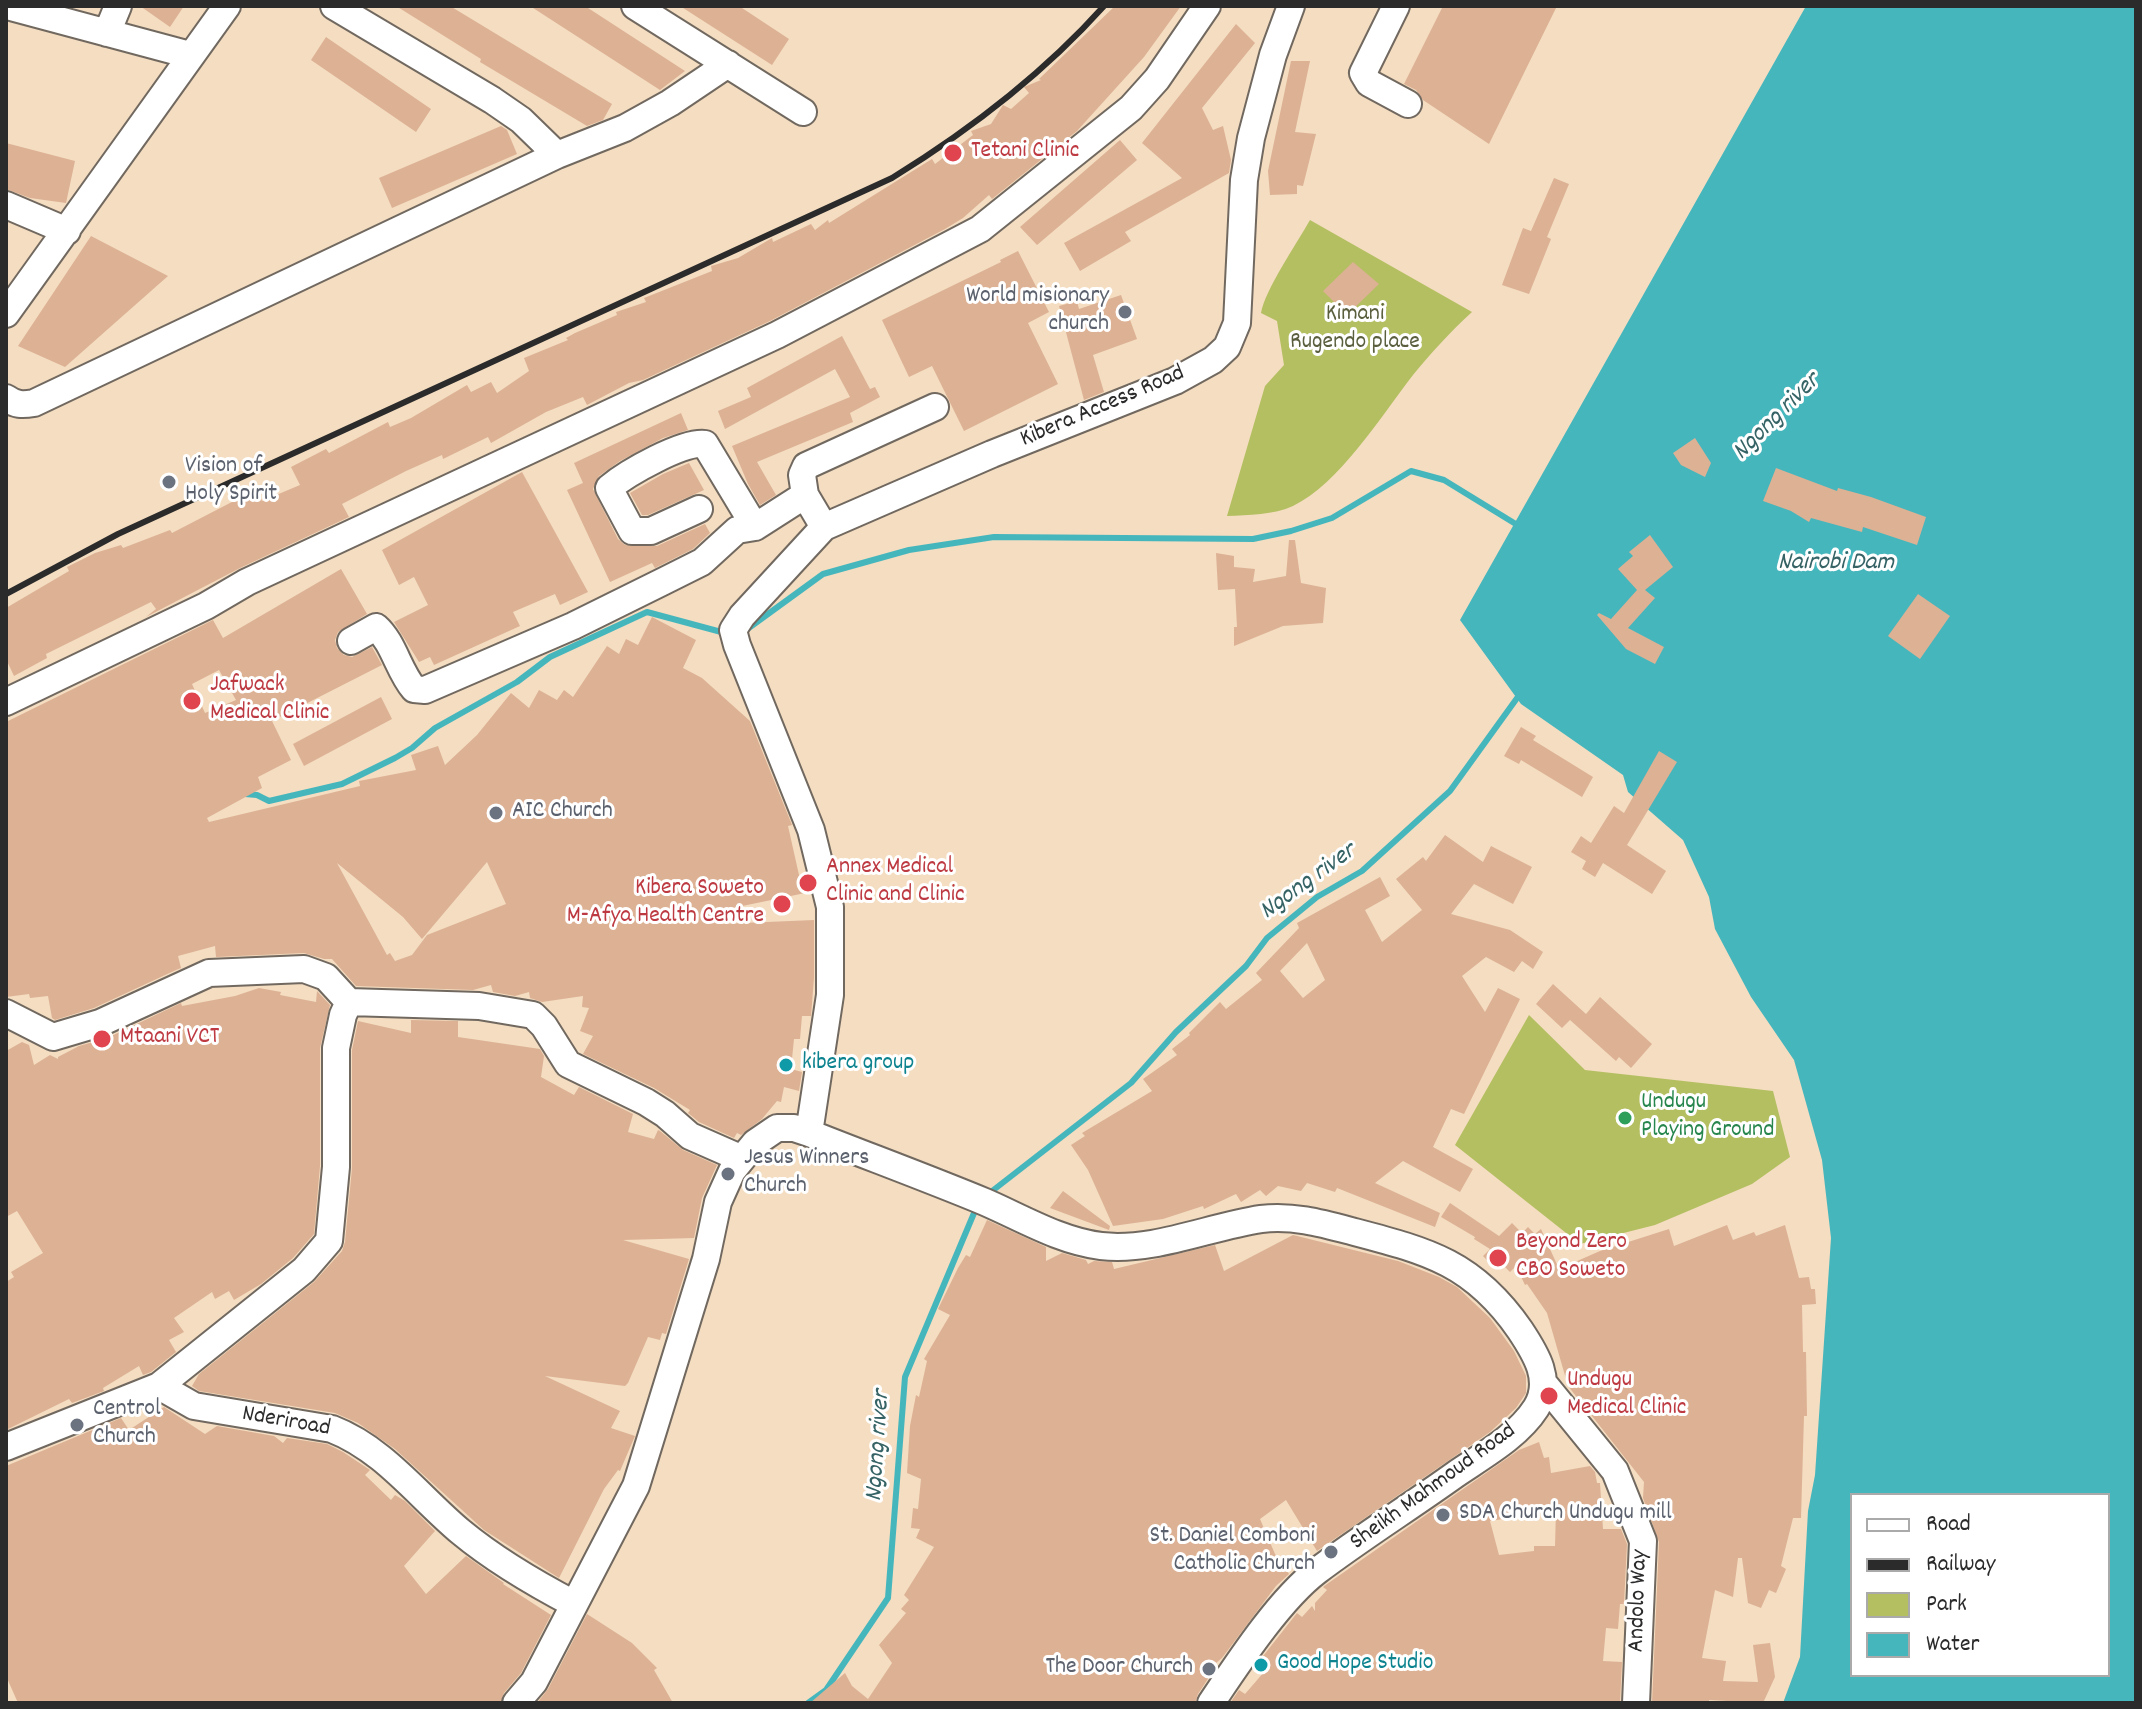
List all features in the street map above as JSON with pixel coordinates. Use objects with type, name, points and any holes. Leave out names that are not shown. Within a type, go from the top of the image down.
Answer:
[{"type":"street","points":[[7,6],[190,55]]},
{"type":"street","points":[[107,33],[118,6]]},
{"type":"street","points":[[6,314],[227,6]]},
{"type":"street","points":[[334,6],[492,100],[521,120],[557,155]]},
{"type":"street","points":[[635,6],[803,112]]},
{"type":"street","points":[[6,702],[206,606],[247,582],[777,335],[980,229],[1131,108],[1157,79],[1207,6]]},
{"type":"street","name":"Kibera Access Road","points":[[809,1133],[830,995],[830,907],[811,830],[735,636],[742,616],[824,527],[992,454],[1175,381],[1213,360],[1227,347],[1237,323],[1244,180],[1251,138],[1273,55],[1291,6]]},
{"type":"street","points":[[1396,6],[1363,73],[1369,83],[1408,104]]},
{"type":"street","points":[[6,398],[14,404],[34,403],[557,155],[625,128],[670,103],[728,64]]},
{"type":"street","points":[[6,205],[67,231]]},
{"type":"street","points":[[824,527],[805,495],[802,475],[806,466],[935,407]]},
{"type":"street","points":[[699,509],[651,531],[632,531],[609,488],[619,479],[655,461],[696,443],[705,444],[755,527]]},
{"type":"street","points":[[351,641],[376,627],[384,634],[406,680],[414,689],[425,690],[573,626],[702,562],[737,530],[755,527],[805,495]]},
{"type":"street","points":[[6,1013],[53,1037],[100,1023],[209,973],[304,969],[326,977],[349,1002],[479,1006],[533,1015],[544,1026],[568,1064],[646,1102],[690,1136],[740,1158]]},
{"type":"street","points":[[6,1447],[159,1386],[304,1270],[329,1241],[336,1167],[336,1048],[349,1002]]},
{"type":"street","points":[[516,1703],[534,1682],[636,1486],[706,1259],[718,1202],[740,1158],[755,1143],[779,1128],[794,1128],[809,1133],[977,1199],[1063,1237],[1100,1246],[1135,1246],[1259,1219],[1282,1217],[1311,1221],[1415,1247],[1465,1273],[1501,1307],[1529,1345],[1545,1385]]},
{"type":"street","name":"Sheikh Mahmoud Road","points":[[1211,1703],[1252,1644],[1314,1573],[1513,1433],[1534,1412],[1545,1385]]},
{"type":"street","name":"Andolo Way","points":[[1545,1385],[1615,1471],[1643,1541],[1636,1703]]},
{"type":"street","name":"Nderiroad","points":[[159,1386],[194,1406],[260,1419],[319,1426],[346,1435],[385,1461],[464,1535],[523,1578],[574,1604]]},
{"type":"green space","name":"Kimani Rugendo place","points":[[1310,220],[1472,312],[1420,367],[1359,447],[1327,482],[1286,509],[1227,516],[1265,386],[1284,365],[1277,321],[1261,313],[1275,280]]},
{"type":"green space","name":"Undugu Playing Ground","points":[[1529,1015],[1585,1070],[1773,1091],[1790,1157],[1752,1184],[1655,1225],[1580,1244],[1455,1145]]},
{"type":"water","name":"Nairobi Dam","points":[[1806,6],[2136,6],[2136,1703],[1783,1703],[1800,1657],[1808,1511],[1815,1475],[1831,1238],[1822,1160],[1794,1060],[1751,997],[1715,929],[1709,897],[1683,840],[1628,792],[1623,775],[1521,704],[1460,620]]},
{"type":"building","points":[[140,6],[184,6],[170,27]]},
{"type":"building","points":[[396,6],[450,6],[612,104],[603,120],[587,126],[480,62],[481,59]]},
{"type":"building","points":[[530,6],[585,6],[685,71],[660,90]]},
{"type":"building","points":[[680,6],[739,6],[789,39],[772,65]]},
{"type":"building","points":[[1115,6],[1181,6],[1144,57],[1077,131],[992,199],[989,195],[945,229],[770,321],[643,380],[629,383],[587,405],[583,397],[546,412],[491,443],[488,437],[443,459],[442,455],[406,471],[342,504],[349,517],[240,568],[146,617],[156,609],[151,602],[46,654],[47,658],[14,676],[6,659],[6,608],[69,571],[67,567],[95,553],[121,545],[123,548],[170,530],[172,533],[257,489],[262,501],[300,485],[291,467],[326,449],[329,453],[388,422],[390,427],[411,418],[467,385],[471,392],[491,382],[497,393],[529,371],[524,358],[568,340],[566,338],[575,333],[617,315],[616,312],[646,302],[644,298],[712,271],[711,266],[738,258],[772,238],[773,242],[811,224],[815,230],[828,220],[829,223],[932,159],[935,164],[973,135],[971,131],[991,124],[1003,105],[1011,109],[1029,93],[1024,87],[1041,80]]},
{"type":"building","points":[[1443,6],[1557,6],[1489,144],[1404,84]]},
{"type":"building","points":[[1236,24],[1255,43],[1202,108],[1213,130],[1223,126],[1231,160],[1229,173],[1125,232],[1131,241],[1080,271],[1064,243],[1182,178],[1142,143]]},
{"type":"building","points":[[326,37],[431,109],[416,132],[311,60]]},
{"type":"building","points":[[1291,61],[1310,61],[1295,132],[1316,134],[1303,186],[1297,185],[1297,194],[1270,195],[1268,171]]},
{"type":"building","points":[[501,126],[507,130],[517,154],[392,208],[379,178]]},
{"type":"building","points":[[1120,140],[1137,160],[1037,245],[1020,227]]},
{"type":"building","points":[[6,143],[75,161],[66,203],[30,198],[6,189]]},
{"type":"building","points":[[1554,178],[1569,184],[1547,237],[1551,239],[1529,294],[1502,285],[1523,228],[1531,231]]},
{"type":"building","points":[[91,236],[168,276],[65,367],[18,346]]},
{"type":"building","points":[[1018,251],[1049,312],[1028,323],[1058,384],[964,431],[932,366],[909,377],[882,320]]},
{"type":"building","points":[[1353,262],[1379,284],[1347,315],[1323,291]]},
{"type":"building","points":[[1121,295],[1137,339],[1093,355],[1104,392],[1084,400],[1059,306],[1077,301],[1079,309]]},
{"type":"building","points":[[842,336],[870,389],[875,387],[880,397],[850,413],[853,422],[757,462],[776,495],[760,505],[732,446],[850,397],[835,369],[725,429],[718,411],[751,397],[747,388]]},
{"type":"building","points":[[681,413],[688,430],[663,438],[620,461],[599,476],[593,489],[618,539],[625,545],[657,546],[705,524],[710,533],[693,549],[655,568],[652,563],[610,582],[567,490],[583,483],[574,463]]},
{"type":"building","points":[[1695,438],[1711,463],[1705,477],[1681,465],[1673,453]]},
{"type":"building","points":[[689,463],[704,490],[642,515],[630,493]]},
{"type":"building","points":[[1776,468],[1837,491],[1838,488],[1871,497],[1926,517],[1917,545],[1863,527],[1862,532],[1811,518],[1809,522],[1791,511],[1763,501]]},
{"type":"building","points":[[522,472],[588,592],[560,605],[555,594],[513,612],[520,626],[434,665],[430,657],[419,662],[394,622],[428,605],[414,577],[399,585],[382,550]]},
{"type":"building","points":[[1650,535],[1673,567],[1645,590],[1655,598],[1628,628],[1664,647],[1655,664],[1626,649],[1597,615],[1599,613],[1611,619],[1637,590],[1618,569],[1633,556],[1629,552]]},
{"type":"building","points":[[1289,540],[1295,540],[1301,583],[1326,588],[1323,623],[1283,626],[1234,646],[1234,627],[1237,627],[1235,589],[1218,590],[1216,553],[1234,556],[1234,567],[1255,569],[1253,582],[1286,576]]},
{"type":"building","points":[[341,569],[367,614],[338,632],[335,640],[337,648],[344,655],[352,657],[372,647],[382,665],[272,721],[291,760],[258,777],[262,788],[207,818],[209,822],[360,786],[359,781],[416,770],[411,755],[438,746],[445,765],[477,735],[511,693],[529,708],[539,690],[557,700],[564,690],[573,697],[607,646],[619,654],[626,639],[638,645],[652,617],[696,640],[683,668],[702,678],[750,721],[792,825],[788,826],[799,875],[805,874],[810,892],[718,911],[720,924],[814,920],[811,1016],[802,1016],[800,1039],[794,1039],[791,1069],[802,1072],[799,1091],[784,1087],[781,1102],[777,1101],[762,1119],[741,1135],[737,1133],[734,1138],[699,1122],[688,1113],[690,1110],[654,1088],[583,1054],[593,1036],[580,1031],[589,1008],[582,1007],[583,996],[542,1002],[530,998],[529,992],[515,996],[493,992],[491,985],[473,990],[356,986],[332,959],[304,953],[216,957],[215,946],[178,956],[181,968],[94,1008],[55,1020],[48,996],[30,998],[29,994],[6,997],[6,722],[213,620],[223,638]],"holes":[[[219,670],[236,700],[205,713],[192,684]],[[487,862],[506,904],[427,935],[412,955],[395,961],[390,953],[387,955],[337,863],[403,917],[422,939]]]},
{"type":"building","points":[[1918,594],[1950,616],[1920,659],[1888,636]]},
{"type":"building","points":[[381,697],[392,719],[304,766],[293,744]]},
{"type":"building","points":[[1521,727],[1536,736],[1533,740],[1593,777],[1582,797],[1521,760],[1519,764],[1504,756]]},
{"type":"building","points":[[1659,751],[1677,762],[1627,845],[1666,871],[1652,894],[1603,863],[1595,877],[1582,869],[1586,861],[1571,852],[1581,836],[1591,843],[1614,806],[1624,813]]},
{"type":"building","points":[[1445,835],[1483,862],[1491,846],[1532,867],[1513,904],[1474,884],[1451,914],[1510,930],[1543,952],[1533,969],[1522,961],[1514,972],[1486,957],[1462,976],[1485,1012],[1498,988],[1520,999],[1464,1114],[1451,1109],[1433,1147],[1473,1169],[1460,1192],[1403,1161],[1375,1183],[1440,1213],[1435,1227],[1337,1188],[1335,1192],[1307,1183],[1301,1191],[1278,1186],[1266,1196],[1260,1190],[1241,1202],[1236,1194],[1204,1209],[1203,1206],[1163,1219],[1113,1226],[1088,1170],[1071,1145],[1085,1136],[1082,1133],[1152,1091],[1143,1079],[1177,1055],[1172,1049],[1190,1035],[1220,1002],[1226,1009],[1262,980],[1256,973],[1299,928],[1297,923],[1380,877],[1390,896],[1365,910],[1382,942],[1422,910],[1396,879],[1423,857],[1426,861]],"holes":[[[1307,943],[1325,980],[1303,998],[1280,971]]]},
{"type":"building","points":[[1553,984],[1586,1014],[1600,997],[1652,1044],[1631,1068],[1619,1057],[1616,1061],[1570,1020],[1562,1028],[1536,1004]]},
{"type":"building","points":[[259,988],[316,1002],[317,991],[330,1005],[320,1048],[320,1166],[314,1234],[293,1258],[261,1284],[234,1300],[229,1291],[215,1299],[212,1292],[174,1318],[184,1332],[169,1340],[176,1352],[151,1372],[143,1375],[139,1366],[103,1388],[104,1391],[72,1403],[69,1399],[6,1430],[6,1282],[14,1277],[11,1272],[43,1253],[17,1211],[6,1217],[6,1051],[22,1042],[29,1045],[34,1065],[50,1055],[58,1059],[79,1046],[107,1038],[181,1003],[182,1006],[235,996]]},
{"type":"building","points":[[411,1020],[458,1021],[458,1037],[540,1049],[544,1056],[541,1077],[574,1095],[579,1087],[633,1114],[628,1132],[654,1139],[658,1130],[683,1150],[717,1165],[702,1198],[694,1238],[623,1240],[689,1259],[666,1334],[662,1333],[660,1340],[648,1337],[628,1383],[625,1386],[545,1376],[620,1411],[611,1428],[635,1436],[620,1471],[604,1489],[559,1578],[484,1530],[395,1449],[358,1423],[335,1413],[199,1391],[192,1386],[199,1374],[314,1282],[342,1251],[352,1168],[352,1050],[358,1021],[411,1033]]},
{"type":"building","points":[[1063,1191],[1110,1226],[1109,1230],[1050,1208]]},
{"type":"building","points":[[1450,1203],[1499,1236],[1512,1223],[1522,1233],[1528,1227],[1535,1234],[1541,1229],[1559,1269],[1600,1251],[1669,1229],[1674,1246],[1727,1225],[1733,1240],[1754,1232],[1756,1236],[1785,1225],[1799,1278],[1809,1277],[1811,1289],[1815,1289],[1816,1304],[1802,1305],[1807,1416],[1804,1416],[1801,1518],[1793,1518],[1781,1566],[1786,1569],[1776,1593],[1769,1590],[1761,1608],[1748,1603],[1742,1558],[1738,1558],[1733,1597],[1715,1590],[1702,1658],[1726,1661],[1723,1681],[1758,1682],[1753,1645],[1770,1643],[1775,1677],[1763,1703],[1709,1700],[1709,1703],[1652,1703],[1659,1542],[1643,1498],[1644,1482],[1592,1416],[1584,1398],[1579,1400],[1568,1386],[1547,1313],[1525,1285],[1516,1266],[1510,1272],[1501,1263],[1496,1269],[1483,1256],[1490,1249],[1441,1217]]},
{"type":"building","points":[[987,1220],[1046,1247],[1046,1261],[1062,1253],[1086,1260],[1088,1264],[1094,1261],[1112,1262],[1114,1269],[1215,1245],[1224,1271],[1293,1235],[1398,1261],[1457,1287],[1490,1318],[1514,1351],[1526,1376],[1526,1393],[1516,1408],[1490,1432],[1317,1551],[1286,1500],[1260,1519],[1275,1554],[1289,1574],[1276,1586],[1222,1658],[1210,1668],[1213,1671],[1195,1703],[810,1703],[845,1673],[852,1686],[868,1699],[892,1663],[879,1645],[906,1613],[901,1609],[909,1600],[904,1595],[934,1547],[916,1538],[920,1529],[911,1528],[913,1508],[918,1509],[921,1479],[907,1473],[910,1426],[916,1395],[919,1397],[927,1361],[924,1359],[950,1315],[938,1309],[966,1255],[970,1257]]},
{"type":"building","points":[[164,1407],[205,1434],[217,1426],[274,1436],[283,1443],[287,1438],[327,1444],[343,1452],[370,1470],[365,1475],[391,1500],[395,1495],[405,1501],[435,1531],[404,1566],[426,1594],[466,1556],[551,1615],[521,1673],[504,1693],[500,1703],[18,1703],[6,1676],[6,1466],[121,1418],[129,1430]]},
{"type":"building","points":[[1539,1442],[1544,1458],[1549,1457],[1551,1473],[1590,1466],[1597,1483],[1600,1483],[1603,1529],[1621,1529],[1627,1544],[1624,1604],[1620,1604],[1618,1629],[1606,1628],[1603,1661],[1622,1662],[1620,1703],[1230,1703],[1239,1690],[1245,1694],[1264,1672],[1256,1665],[1297,1613],[1302,1617],[1312,1606],[1315,1611],[1315,1603],[1327,1590],[1323,1587],[1519,1450]],"holes":[[[1556,1510],[1555,1546],[1534,1546],[1534,1551],[1499,1555],[1490,1521],[1503,1519],[1503,1515]]]},
{"type":"building","points":[[587,1614],[632,1643],[657,1668],[654,1670],[673,1703],[537,1703],[548,1689]]},
{"type":"waterway","points":[[746,630],[823,574],[909,550],[994,537],[1253,539],[1332,518],[1411,471],[1444,480],[1519,526]]},
{"type":"waterway","points":[[245,794],[269,801],[342,784],[412,748],[435,728],[517,682],[550,657],[647,612],[725,633]]},
{"type":"waterway","name":"Ngong river","points":[[987,1195],[1131,1083],[1176,1032],[1246,966],[1267,938],[1317,897],[1362,871],[1450,791],[1520,694]]},
{"type":"waterway","name":"Ngong river","points":[[808,1703],[826,1690],[888,1598],[905,1377],[977,1206]]},
{"type":"railway","points":[[6,594],[118,534],[892,178],[1004,100],[1056,55],[1104,6]]},
{"type":"place","name":"Tetani Clinic","points":[[953,153]]},
{"type":"place","name":"World misionary church","points":[[1125,312]]},
{"type":"place","name":"Vision of Holy Spirit","points":[[169,482]]},
{"type":"place","name":"Jafwack Medical Clinic","points":[[192,701]]},
{"type":"place","name":"AIC Church","points":[[496,813]]},
{"type":"place","name":"Annex Medical Clinic and Clinic","points":[[808,883]]},
{"type":"place","name":"Kibera Soweto M-Afya Health Centre","points":[[782,904]]},
{"type":"place","name":"Mtaani VCT","points":[[102,1039]]},
{"type":"place","name":"kibera group","points":[[786,1065]]},
{"type":"place","name":"Undugu Playing Ground","points":[[1625,1118]]},
{"type":"place","name":"Jesus Winners Church","points":[[728,1174]]},
{"type":"place","name":"Beyond Zero CBO Soweto","points":[[1498,1258]]},
{"type":"place","name":"Undugu Medical Clinic","points":[[1549,1396]]},
{"type":"place","name":"Centrol Church","points":[[77,1425]]},
{"type":"place","name":"SDA Church Undugu mill","points":[[1443,1515]]},
{"type":"place","name":"St. Daniel Comboni Catholic Church","points":[[1331,1552]]},
{"type":"place","name":"Good Hope Studio","points":[[1261,1665]]},
{"type":"place","name":"The Door Church","points":[[1209,1669]]}]
